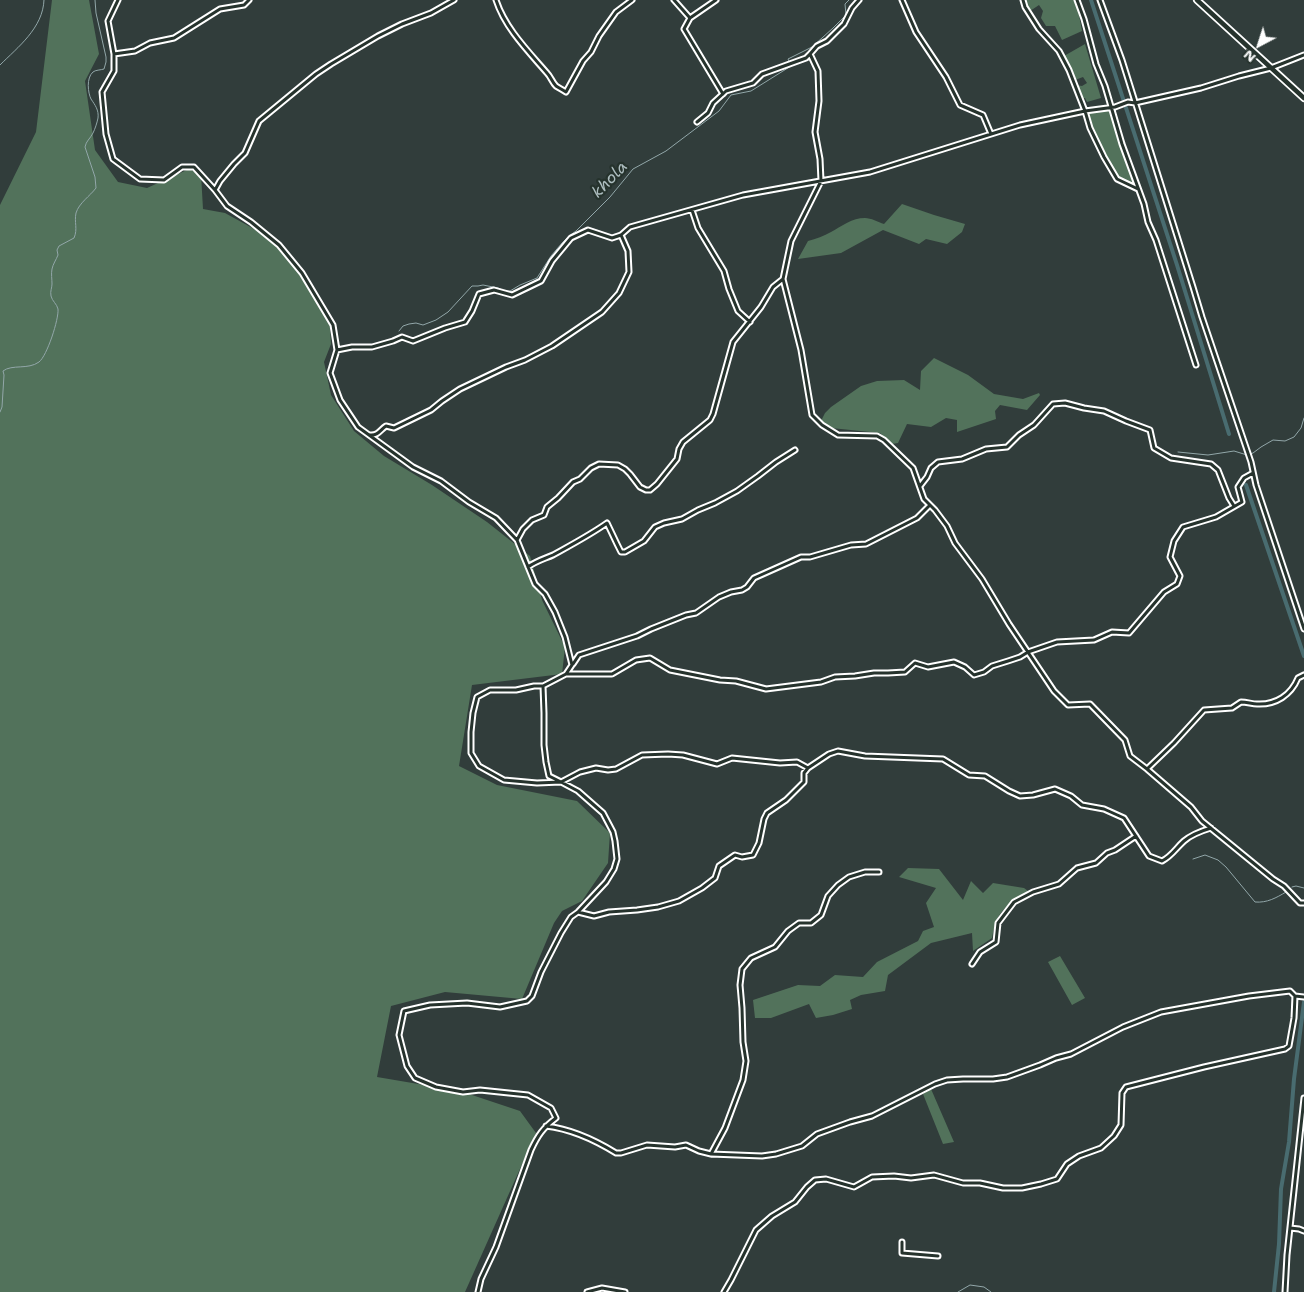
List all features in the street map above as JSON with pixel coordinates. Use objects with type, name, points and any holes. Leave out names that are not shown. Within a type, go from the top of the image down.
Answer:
[{"type":"street","points":[[118,0],[108,21],[114,54],[114,71],[102,92],[106,134],[113,159],[140,178],[164,180],[182,167],[194,167],[227,206],[251,222],[279,245],[302,273],[333,325],[337,350],[330,373],[340,400],[358,427],[413,467],[441,481],[469,502],[496,518],[517,540],[535,584],[545,594],[555,612],[566,637],[572,665]]},
{"type":"street","points":[[114,54],[135,51],[150,43],[174,38],[220,8],[244,5],[249,0]]},
{"type":"street","points":[[215,190],[220,181],[245,153],[259,121],[316,74],[378,36],[402,24],[432,13],[454,0]]},
{"type":"street","points":[[496,0],[500,11],[534,59],[549,75],[555,85],[566,92],[616,12],[632,0]]},
{"type":"street","points":[[674,0],[690,18]]},
{"type":"street","points":[[716,0],[690,18],[684,29],[723,94]]},
{"type":"street","points":[[697,122],[708,113],[713,103],[726,91],[753,83],[762,74],[806,58],[817,46],[827,42],[844,24],[852,8],[860,0]]},
{"type":"street","points":[[902,0],[916,32],[946,77],[960,105],[983,115],[990,134]]},
{"type":"street","points":[[1023,0],[1025,7],[1039,29],[1058,51],[1069,70],[1090,128],[1117,179],[1138,188]]},
{"type":"street","points":[[1077,0],[1096,64],[1113,107],[1148,222],[1156,240],[1196,365]]},
{"type":"street","points":[[1100,0],[1122,60],[1202,317],[1304,629]]},
{"type":"street","points":[[1198,0],[1304,98]]},
{"type":"street","points":[[810,54],[818,71],[819,101],[814,132],[820,159],[822,181],[791,241],[783,278],[801,350],[812,415],[822,425],[838,435],[877,436],[884,440],[913,468],[924,499],[947,526],[955,544],[982,579],[1009,624],[1054,691],[1068,704],[1090,704],[1126,740],[1130,756],[1190,807],[1202,821],[1284,886],[1300,903],[1304,904]]},
{"type":"street","points":[[337,350],[352,347],[372,347],[402,337],[413,341],[444,328],[465,322],[472,311],[478,294],[494,290],[512,295],[541,281],[552,261],[571,238],[588,230],[612,238],[621,235],[630,227],[744,195],[870,172],[1020,125],[1201,88],[1238,76],[1272,68],[1304,55]]},
{"type":"street","points":[[692,210],[698,228],[724,271],[738,311],[750,322]]},
{"type":"street","points":[[367,435],[376,434],[386,426],[394,428],[431,410],[460,389],[552,346],[602,312],[619,293],[629,272],[628,251],[621,235]]},
{"type":"street","points":[[517,540],[523,529],[532,520],[544,515],[548,507],[573,482],[580,479],[599,464],[618,465],[625,469],[640,488],[650,490],[658,484],[677,459],[682,442],[710,420],[733,342],[761,307],[773,287],[783,278]]},
{"type":"street","points":[[920,486],[931,468],[938,462],[962,459],[986,449],[1007,447],[1019,435],[1034,425],[1053,404],[1065,403],[1104,411],[1150,430],[1154,448],[1171,458],[1211,464],[1218,470],[1234,506]]},
{"type":"street","points":[[528,566],[575,543],[607,523],[621,552],[626,552],[644,541],[655,527],[664,523],[682,520],[737,491],[795,450]]},
{"type":"street","points":[[808,768],[797,762],[780,763],[732,758],[717,764],[683,755],[642,755],[616,768],[608,770],[596,768],[580,772],[561,782],[537,783],[504,780],[479,766],[471,753],[472,722],[477,697],[490,690],[516,690],[543,686],[566,674],[612,674],[636,660],[650,658],[670,670],[720,680],[736,681],[766,689],[821,682],[835,677],[904,672],[914,663],[928,667],[954,662],[965,667],[974,675],[984,672],[992,666],[1057,642],[1094,640],[1112,632],[1129,633],[1164,592],[1177,584],[1180,576],[1170,557],[1174,541],[1183,527],[1216,517],[1242,502],[1238,487],[1244,478],[1253,473]]},
{"type":"street","points":[[566,674],[579,654],[637,636],[686,615],[696,613],[719,597],[747,587],[754,578],[801,557],[810,557],[851,545],[866,544],[917,518],[930,505]]},
{"type":"street","points":[[1147,770],[1204,710],[1232,708],[1241,702],[1255,705],[1277,701],[1290,692],[1298,678],[1303,675]]},
{"type":"street","points":[[478,1292],[481,1279],[496,1247],[529,1156],[545,1126],[556,1118],[551,1108],[528,1095],[480,1090],[463,1092],[436,1087],[415,1078],[407,1066],[399,1035],[404,1012],[430,1005],[467,1003],[500,1007],[527,1001],[532,996],[541,972],[571,917],[606,882],[614,868],[617,859],[616,841],[603,813],[578,790],[549,776],[544,745],[543,686]]},
{"type":"street","points":[[578,912],[594,916],[609,912],[658,907],[678,901],[702,888],[715,878],[719,866],[730,858],[735,855],[742,857],[753,855],[759,843],[767,813],[786,800],[804,782],[804,773],[808,768],[829,754],[838,751],[865,756],[943,759],[969,775],[985,776],[1020,796],[1033,795],[1055,789],[1071,796],[1082,805],[1104,808],[1124,818],[1149,856],[1162,861],[1171,856],[1184,842],[1198,832],[1211,828]]},
{"type":"street","points":[[972,964],[980,952],[996,942],[998,923],[1014,902],[1033,892],[1059,884],[1077,868],[1096,863],[1106,853],[1115,850],[1136,836]]},
{"type":"street","points":[[711,1154],[725,1128],[743,1080],[746,1061],[740,985],[742,969],[750,958],[775,947],[788,931],[799,923],[811,923],[820,915],[828,896],[838,885],[850,877],[865,872],[879,872]]},
{"type":"street","points":[[545,1126],[585,1136],[616,1153],[647,1145],[675,1147],[686,1145],[711,1154],[762,1156],[802,1146],[816,1134],[872,1116],[935,1084],[947,1080],[1007,1077],[1071,1054],[1124,1026],[1161,1012],[1249,996],[1290,991],[1295,996],[1302,997]]},
{"type":"street","points":[[724,1292],[756,1230],[772,1216],[795,1202],[807,1186],[815,1180],[826,1179],[854,1187],[872,1177],[894,1176],[912,1178],[934,1175],[963,1183],[980,1183],[1003,1188],[1022,1188],[1057,1179],[1067,1164],[1079,1156],[1101,1148],[1114,1136],[1121,1125],[1122,1093],[1126,1087],[1284,1049],[1289,1046],[1294,1018],[1295,996]]},
{"type":"street","points":[[1285,1292],[1287,1255],[1304,1098]]},
{"type":"street","points":[[1290,1228],[1304,1231]]},
{"type":"street","points":[[902,1242],[902,1253],[938,1256]]},
{"type":"street","points":[[587,1292],[602,1288],[625,1292]]},
{"type":"green space","points":[[52,0],[89,0],[99,54],[85,81],[95,150],[118,182],[147,188],[189,169],[201,174],[203,209],[225,213],[276,241],[329,312],[331,344],[324,362],[331,395],[354,431],[384,456],[487,522],[530,556],[542,600],[565,647],[562,674],[472,685],[459,766],[497,785],[577,801],[610,833],[608,863],[582,901],[562,911],[554,923],[522,999],[445,992],[391,1006],[377,1077],[463,1092],[520,1111],[536,1133],[465,1292],[0,1292],[0,205],[36,132]]},
{"type":"green space","points":[[1025,0],[1075,0],[1082,31],[1062,40],[1055,26],[1046,26],[1041,18],[1043,11],[1039,5],[1030,11]]},
{"type":"green space","points":[[1085,44],[1101,98],[1087,102],[1085,98],[1081,99],[1076,85],[1082,86],[1087,83],[1083,77],[1075,80],[1064,56]]},
{"type":"green space","points":[[1109,109],[1135,187],[1118,178],[1103,152],[1087,114]]},
{"type":"green space","points":[[902,204],[965,224],[962,232],[947,244],[926,239],[919,244],[883,230],[841,253],[798,259],[808,241],[826,235],[860,218],[872,219],[884,224]]},
{"type":"green space","points":[[934,358],[968,375],[994,394],[1023,399],[1039,393],[1040,395],[1027,410],[1000,405],[995,411],[996,419],[957,432],[957,420],[946,418],[931,427],[907,424],[898,443],[892,444],[880,433],[831,428],[821,421],[831,407],[861,386],[877,381],[904,380],[920,390],[921,371]]},
{"type":"green space","points":[[908,868],[939,869],[963,900],[971,881],[983,893],[993,883],[1024,888],[1028,891],[1005,908],[998,917],[992,938],[973,951],[972,933],[931,943],[888,975],[885,991],[861,995],[850,1000],[852,1009],[816,1018],[809,1004],[771,1018],[755,1018],[753,1000],[798,985],[820,986],[835,975],[863,977],[877,962],[918,941],[923,931],[934,927],[926,903],[936,888],[899,877]]},
{"type":"green space","points":[[1060,956],[1085,998],[1072,1005],[1048,962]]},
{"type":"green space","points":[[931,1089],[954,1142],[943,1144],[923,1094]]},
{"type":"waterway","points":[[0,65],[22,44],[34,28],[43,10],[44,0]]},
{"type":"waterway","points":[[0,412],[2,407],[3,371],[30,366],[39,362],[49,345],[58,314],[58,309],[51,293],[52,271],[58,255],[57,250],[59,246],[74,238],[77,209],[96,188],[95,177],[85,147],[94,131],[98,118],[97,110],[89,93],[89,78],[94,71],[104,69],[106,62],[95,0]]},
{"type":"waterway","name":"khola","points":[[399,331],[403,326],[409,324],[423,325],[436,320],[448,312],[472,286],[483,285],[510,291],[537,278],[562,243],[610,197],[633,169],[666,151],[719,111],[731,95],[751,91],[791,66],[788,59],[812,47],[846,15],[845,4],[849,0]]},
{"type":"waterway","points":[[1091,0],[1177,265],[1229,434]]},
{"type":"waterway","points":[[1178,452],[1208,455],[1234,451],[1247,455],[1273,440],[1285,441],[1294,437],[1301,428],[1304,418]]},
{"type":"waterway","points":[[1246,485],[1304,656]]},
{"type":"waterway","points":[[1193,859],[1205,855],[1218,860],[1255,902],[1267,901],[1286,892]]},
{"type":"waterway","points":[[1292,887],[1304,888]]},
{"type":"waterway","points":[[1274,1292],[1279,1244],[1281,1189],[1289,1142],[1294,1079],[1304,1002]]},
{"type":"waterway","points":[[958,1292],[970,1285],[984,1287],[991,1292]]}]
